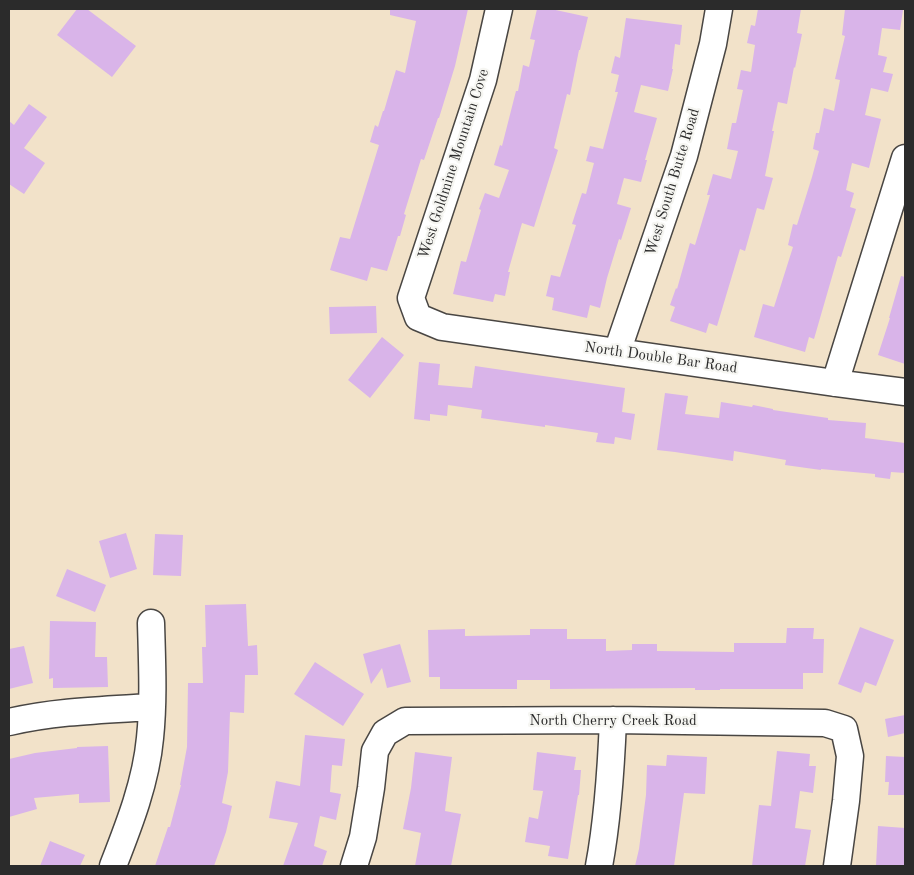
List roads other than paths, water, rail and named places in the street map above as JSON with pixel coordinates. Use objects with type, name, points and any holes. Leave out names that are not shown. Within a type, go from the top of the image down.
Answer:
[{"type":"street","name":"West Goldmine Mountain Cove","points":[[418,317],[411,298],[483,80],[498,9]]},
{"type":"street","name":"West South Butte Road","points":[[617,352],[684,156],[719,9]]},
{"type":"street","points":[[835,383],[905,158]]},
{"type":"street","name":"North Double Bar Road","points":[[418,317],[442,328],[905,392]]},
{"type":"street","points":[[113,866],[126,833],[142,779],[150,739],[153,678],[151,623]]},
{"type":"street","points":[[9,722],[29,717],[68,712],[151,707]]},
{"type":"street","points":[[598,866],[605,836],[611,779],[613,720]]},
{"type":"street","name":"North Cherry Creek Road","points":[[354,866],[363,837],[375,751],[385,733],[405,721],[613,720],[825,723],[844,729],[850,756],[837,866]]}]
